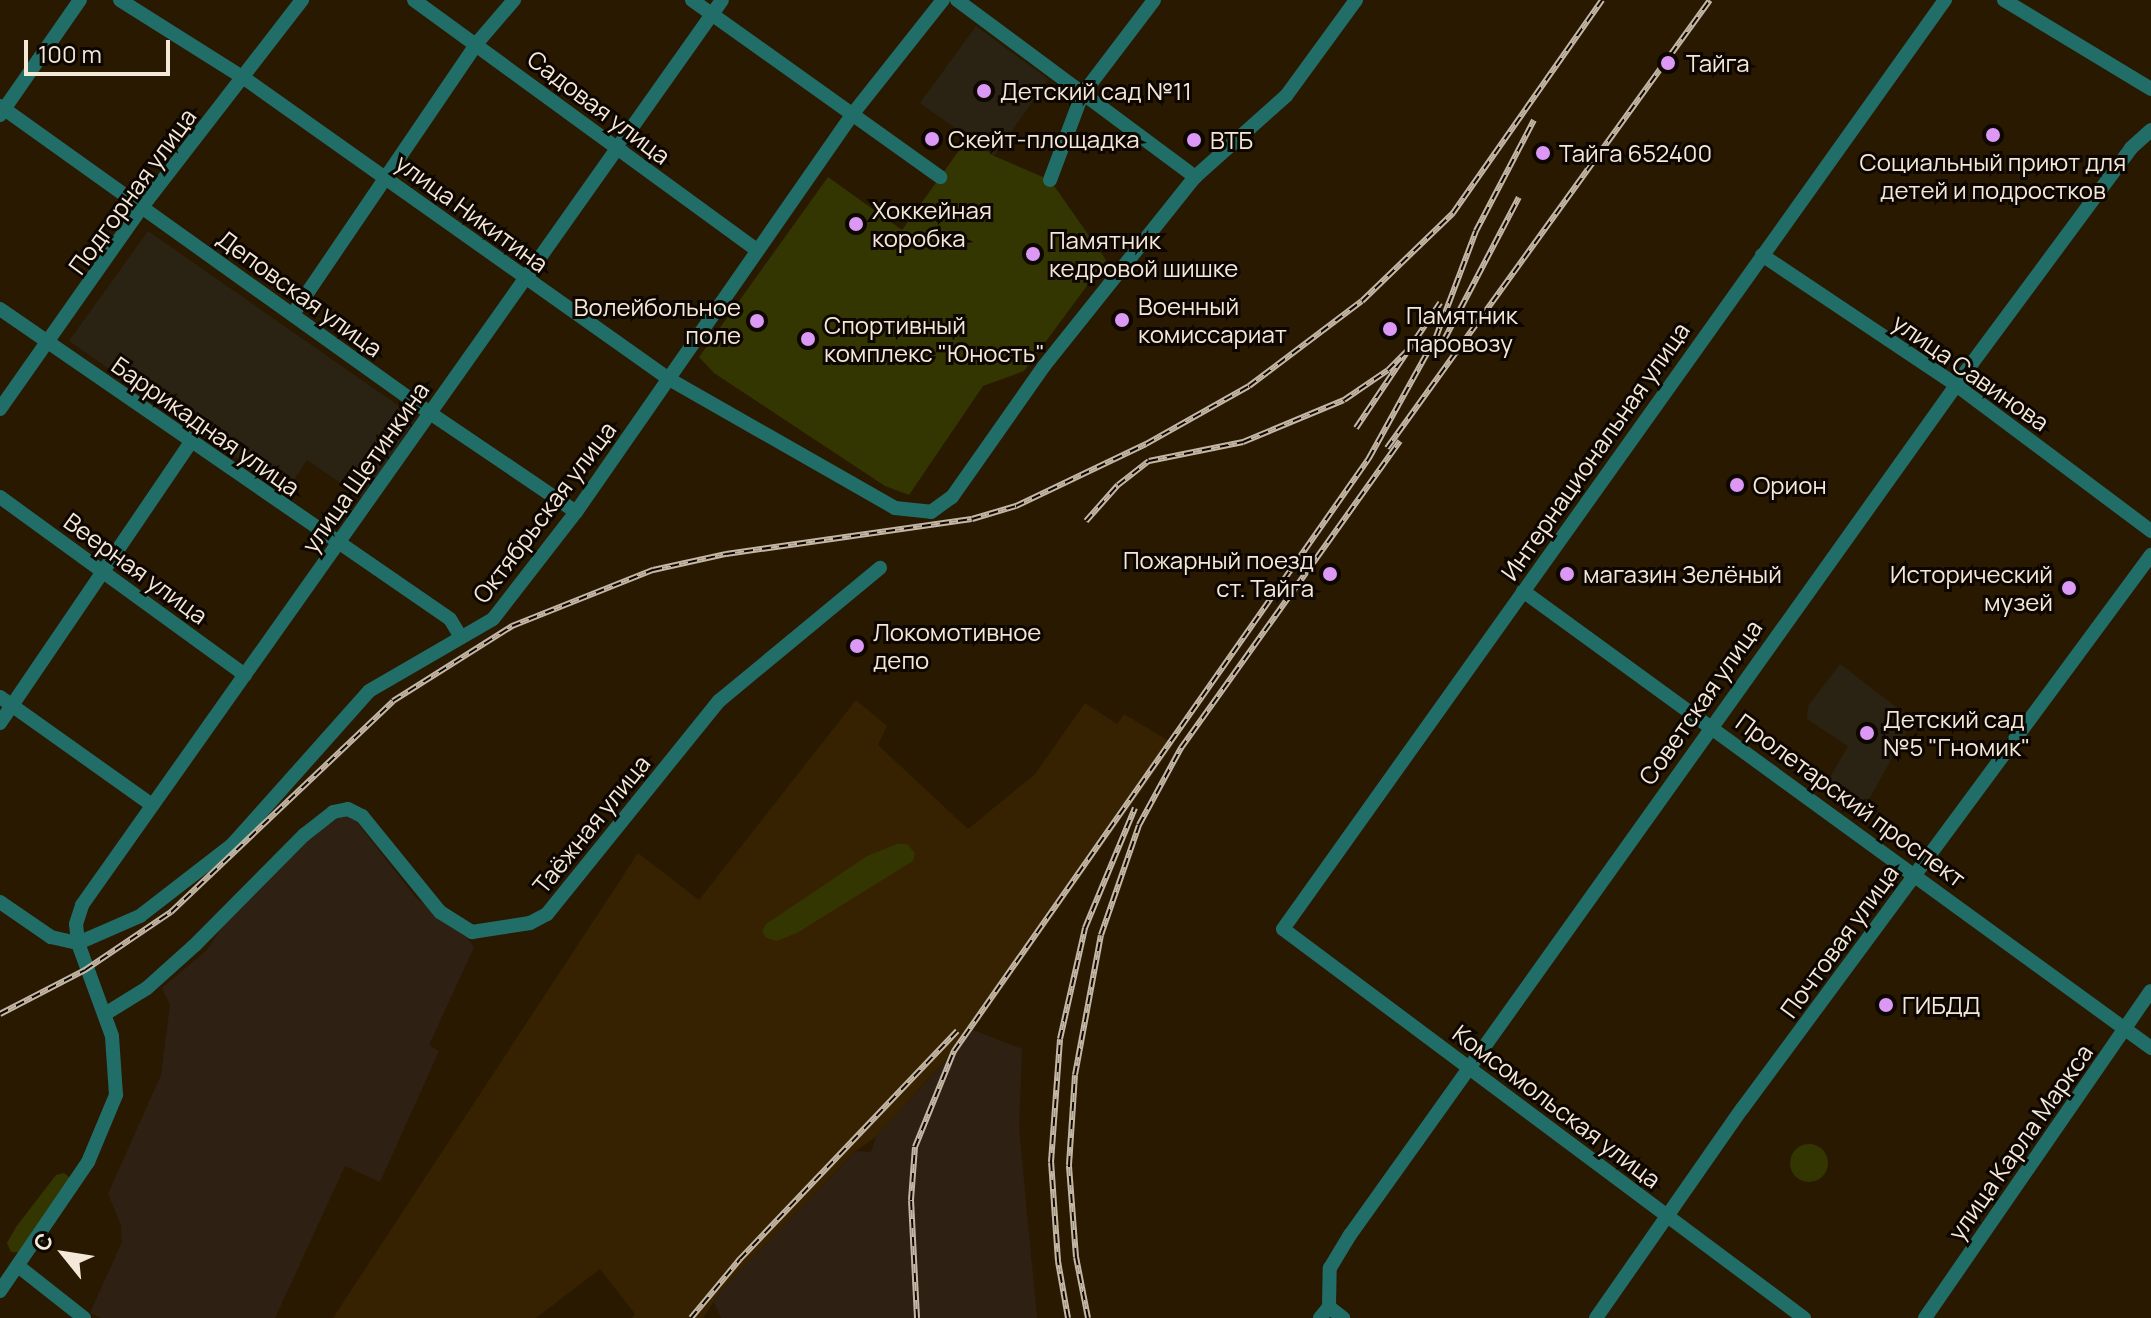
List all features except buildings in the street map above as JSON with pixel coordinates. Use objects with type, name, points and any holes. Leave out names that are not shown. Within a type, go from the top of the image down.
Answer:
[{"type":"street","points":[[2,110],[80,0]]},
{"type":"street","name":"улица Никитина","points":[[120,0],[244,78],[669,379],[895,508],[931,512],[952,497],[1044,366],[1195,177]]},
{"type":"street","name":"Подгорная улица","points":[[0,409],[45,341],[93,283],[142,207],[302,0]]},
{"type":"street","name":"Садовая улица","points":[[414,0],[757,250]]},
{"type":"street","points":[[293,314],[477,43],[514,0]]},
{"type":"street","points":[[692,0],[940,177]]},
{"type":"street","name":"улица Щетинкина","points":[[0,1291],[88,1162],[111,1116],[118,1075],[105,1014],[85,970],[78,943],[76,924],[82,905],[430,413],[522,277],[722,0]]},
{"type":"street","name":"Октябрьская улица","points":[[78,943],[140,916],[195,878],[286,789],[351,707],[493,619],[576,512],[851,116],[943,0]]},
{"type":"street","points":[[957,0],[1195,177],[1286,96],[1354,1]]},
{"type":"street","points":[[1050,180],[1082,95],[1154,0]]},
{"type":"street","name":"Интернациональная улица","points":[[1283,929],[1945,0]]},
{"type":"street","points":[[2004,0],[2151,89]]},
{"type":"street","name":"Деповская улица","points":[[2,110],[430,413],[576,512]]},
{"type":"street","name":"Советская улица","points":[[1324,1312],[1330,1268],[1350,1235],[1711,724],[1956,385],[2131,148],[2151,130]]},
{"type":"street","name":"улица Савинова","points":[[1762,255],[1956,385],[2151,531]]},
{"type":"street","name":"Баррикадная улица","points":[[0,309],[450,619],[461,637]]},
{"type":"street","points":[[0,723],[6,702],[104,571],[191,442]]},
{"type":"street","name":"Веерная улица","points":[[0,497],[245,675]]},
{"type":"street","name":"Почтовая улица","points":[[1596,1318],[1914,874],[2151,555]]},
{"type":"street","name":"Таёжная улица","points":[[105,1014],[147,988],[195,945],[292,844],[333,812],[348,809],[362,816],[440,912],[472,932],[530,923],[547,914],[719,701],[880,568]]},
{"type":"street","name":"Пролетарский проспект","points":[[1523,591],[1711,724],[2151,1048]]},
{"type":"street","points":[[6,702],[152,805]]},
{"type":"street","points":[[0,902],[51,937],[78,943]]},
{"type":"street","name":"Комсомольская улица","points":[[1283,929],[1804,1318]]},
{"type":"street","name":"улица Карла Маркса","points":[[1925,1318],[2151,991]]},
{"type":"street","points":[[18,1266],[84,1318]]},
{"type":"street","points":[[1324,1312],[1343,1318]]},
{"type":"shaded area","name":"Детский сад №11","points":[[976,26],[1048,79],[994,156],[920,103]]},
{"type":"shaded area","points":[[968,138],[994,156],[1050,180],[1106,260],[1024,371],[983,386],[909,495],[885,486],[714,373],[699,357],[828,177],[902,230]]},
{"type":"shaded area","points":[[148,231],[416,418],[363,498],[307,460],[286,492],[69,341]]},
{"type":"shaded area","name":"Детский сад №5 \"Гномик\"","points":[[1840,664],[1913,720],[1867,803],[1828,781],[1848,746],[1807,719],[1808,706]]},
{"type":"shaded area","points":[[856,700],[887,726],[878,745],[968,829],[1035,774],[1085,703],[1117,724],[1124,714],[1174,744],[973,1030],[876,1137],[856,1151],[721,1291],[703,1318],[632,1318],[635,1314],[600,1269],[536,1318],[333,1318],[638,853],[699,900]]},
{"type":"shaded area","points":[[343,815],[352,816],[416,898],[462,932],[474,947],[429,1045],[439,1051],[380,1182],[345,1166],[275,1318],[101,1318],[90,1313],[122,1242],[121,1225],[108,1194],[161,1075],[170,1005],[162,988],[207,950],[229,917],[312,836]]},
{"type":"shaded area","points":[[897,844],[907,844],[915,853],[913,861],[797,933],[777,941],[766,938],[762,931],[766,924],[867,856]]},
{"type":"shaded area","points":[[973,1030],[1022,1049],[1019,1129],[1037,1318],[721,1318],[714,1302],[721,1291],[856,1151],[871,1152],[876,1137]]},
{"type":"shaded area","points":[[1809,1144],[1822,1150],[1828,1163],[1822,1176],[1809,1182],[1796,1176],[1790,1163],[1796,1150]]},
{"type":"shaded area","points":[[64,1173],[75,1182],[27,1253],[11,1252],[7,1243],[16,1227],[56,1175]]},
{"type":"railway","points":[[0,1014],[85,970],[171,912],[393,701],[512,626],[653,570],[726,554],[972,519],[1016,506],[1146,444],[1249,386],[1362,301],[1453,213],[1602,0]]},
{"type":"railway","points":[[1387,448],[1710,0]]},
{"type":"railway","points":[[917,1318],[911,1200],[915,1147],[954,1051],[1369,458],[1436,337],[1476,231],[1534,120]]},
{"type":"railway","points":[[1444,340],[1519,197]]},
{"type":"railway","points":[[1356,428],[1440,303]]},
{"type":"railway","points":[[1086,521],[1118,485],[1149,461],[1243,442],[1344,400],[1388,370],[1414,344]]},
{"type":"railway","points":[[1088,1318],[1076,1257],[1069,1165],[1075,1075],[1101,935],[1139,825],[1181,748],[1400,441]]},
{"type":"railway","points":[[1068,1318],[1058,1261],[1051,1162],[1060,1039],[1085,928],[1135,808]]},
{"type":"railway","points":[[691,1318],[740,1259],[957,1031]]},
{"type":"place","name":"Тайга","points":[[1668,63]]},
{"type":"place","name":"Детский сад №11","points":[[984,91]]},
{"type":"place","name":"Социальный приют для детей и подростков","points":[[1993,135]]},
{"type":"place","name":"Скейт-площадка","points":[[932,139]]},
{"type":"place","name":"ВТБ","points":[[1194,140]]},
{"type":"place","name":"Тайга 652400","points":[[1543,153]]},
{"type":"place","name":"Хоккейная коробка","points":[[856,224]]},
{"type":"place","name":"Памятник кедровой шишке","points":[[1033,254]]},
{"type":"place","name":"Военный комиссариат","points":[[1122,320]]},
{"type":"place","name":"Волейбольное поле","points":[[757,321]]},
{"type":"place","name":"Памятник паровозу","points":[[1390,329]]},
{"type":"place","name":"Спортивный комплекс \"Юность\"","points":[[808,339]]},
{"type":"place","name":"Орион","points":[[1737,485]]},
{"type":"place","name":"Пожарный поезд ст. Тайга","points":[[1330,574]]},
{"type":"place","name":"магазин Зелёный","points":[[1567,574]]},
{"type":"place","name":"Исторический музей","points":[[2069,588]]},
{"type":"place","name":"Локомотивное депо","points":[[857,646]]},
{"type":"place","name":"Детский сад №5 \"Гномик\"","points":[[1867,733]]},
{"type":"place","name":"ГИБДД","points":[[1886,1005]]}]
